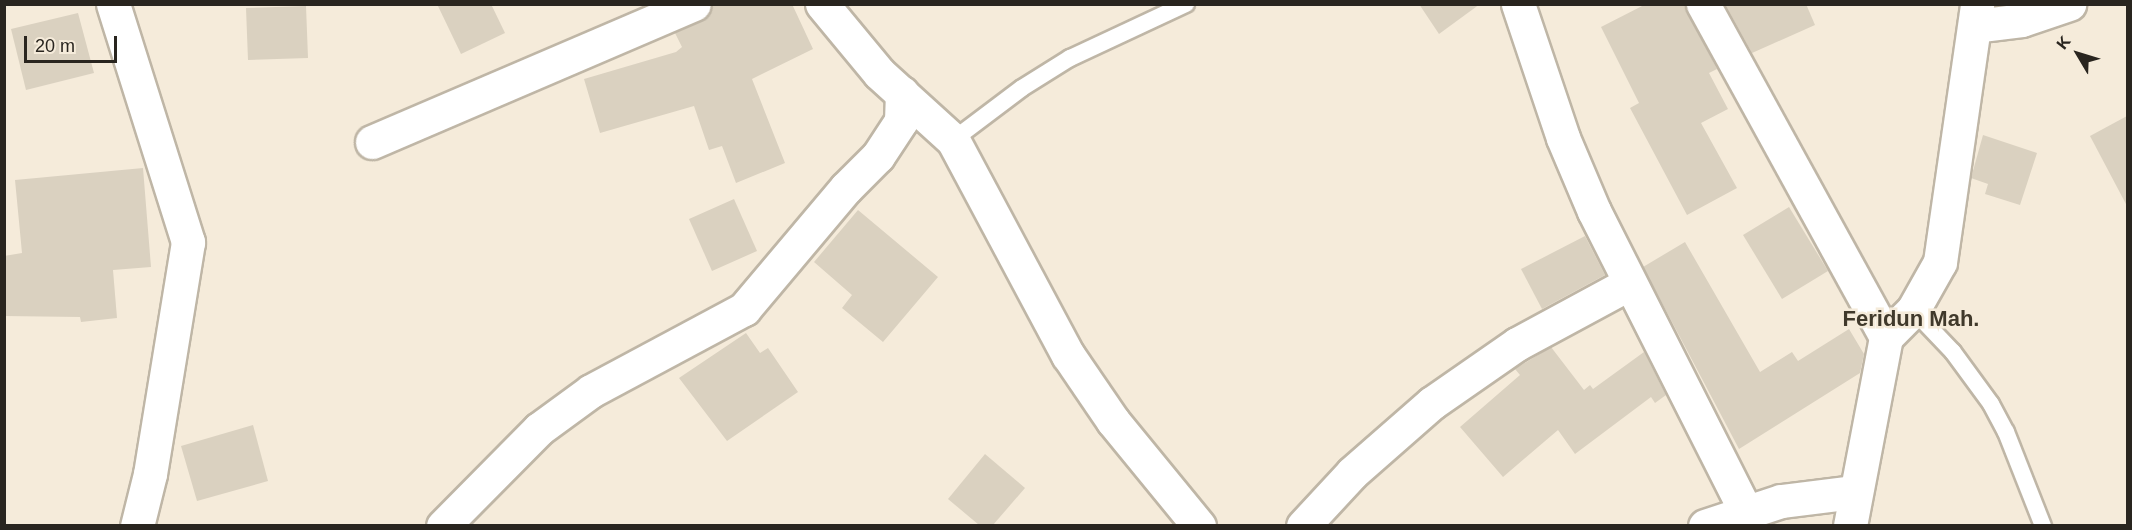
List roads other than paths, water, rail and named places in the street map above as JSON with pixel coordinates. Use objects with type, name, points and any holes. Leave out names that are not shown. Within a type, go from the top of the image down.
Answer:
[{"type":"street","points":[[113,4],[188,242],[150,474],[137,525]]},
{"type":"street","points":[[372,142],[694,4]]},
{"type":"street","points":[[822,4],[879,73],[953,140],[1068,355],[1113,422],[1199,525]]},
{"type":"street","points":[[1518,4],[1563,138],[1630,283],[1745,510]]},
{"type":"street","points":[[1703,4],[1886,337]]},
{"type":"street","points":[[1850,525],[1854,492],[1886,337],[1913,310],[1940,262],[1976,15],[2022,20],[2069,4]]},
{"type":"street","points":[[443,525],[539,429],[591,391],[744,309],[846,188],[878,156],[901,121],[902,93]]},
{"type":"street","points":[[1304,525],[1352,473],[1432,403],[1517,344],[1630,283]]},
{"type":"street","points":[[1705,525],[1745,510],[1781,501],[1854,492]]},
{"type":"lane","points":[[953,140],[1022,88],[1070,58],[1186,4]]},
{"type":"lane","points":[[1913,310],[1953,352],[1990,404],[2006,432],[2043,525]]},
{"type":"district","name":"Feridun Mah.","points":[[1911,319]]}]
